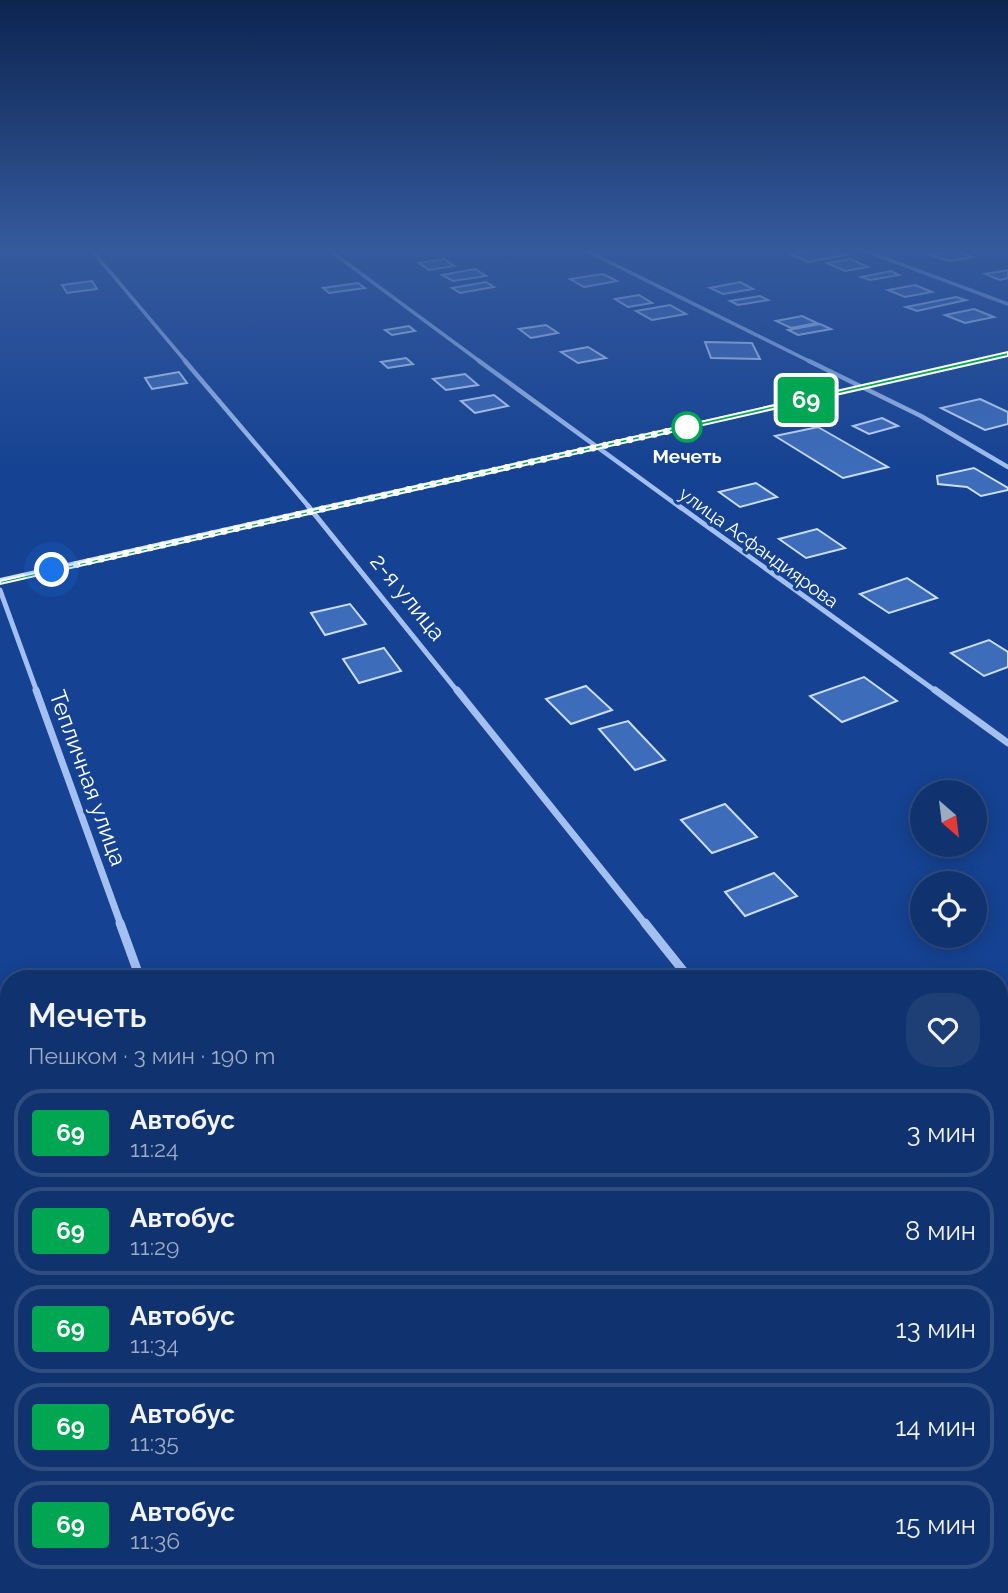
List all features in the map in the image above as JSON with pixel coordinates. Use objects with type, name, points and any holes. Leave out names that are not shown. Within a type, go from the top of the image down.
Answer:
[{"type":"main road","points":[[0,581],[1008,354]]},
{"type":"street","name":"2-я улица","points":[[152,321],[313,512],[683,970]]},
{"type":"street","name":"улица Асфандиярова","points":[[426,321],[1008,743]]},
{"type":"street","points":[[728,321],[921,416],[1008,467]]},
{"type":"street","name":"Тепличная улица","points":[[0,590],[137,970]]},
{"type":"building","points":[[777,321],[817,323],[791,328]]},
{"type":"building","points":[[820,324],[831,329],[798,335],[788,330]]},
{"type":"building","points":[[546,325],[558,333],[531,338],[519,329]]},
{"type":"building","points":[[409,326],[415,331],[392,335],[385,330]]},
{"type":"building","points":[[705,342],[752,343],[760,359],[711,358]]},
{"type":"building","points":[[588,347],[606,358],[578,363],[561,352]]},
{"type":"building","points":[[406,358],[413,364],[388,368],[381,362]]},
{"type":"building","points":[[179,372],[187,383],[152,389],[145,378]]},
{"type":"building","points":[[465,374],[478,385],[446,390],[433,379]]},
{"type":"building","points":[[494,395],[508,406],[475,413],[461,401]]},
{"type":"building","points":[[980,399],[1008,412],[1008,424],[985,430],[941,408]]},
{"type":"building","points":[[882,418],[898,426],[869,434],[853,426]]},
{"type":"building","points":[[818,427],[888,467],[843,478],[775,436]]},
{"type":"building","points":[[974,468],[1008,490],[981,496],[967,487],[938,484],[937,476]]},
{"type":"building","points":[[756,483],[777,497],[740,507],[719,492]]},
{"type":"building","points":[[817,529],[845,548],[806,558],[779,539]]},
{"type":"building","points":[[907,578],[937,598],[889,613],[860,594]]},
{"type":"building","points":[[350,604],[366,624],[325,635],[311,613]]},
{"type":"building","points":[[989,640],[1008,652],[1008,667],[984,676],[951,653]]},
{"type":"building","points":[[384,648],[401,671],[359,683],[343,659]]},
{"type":"building","points":[[864,677],[897,701],[842,722],[810,696]]},
{"type":"building","points":[[586,686],[612,710],[571,724],[546,699]]},
{"type":"building","points":[[628,721],[665,760],[635,770],[599,729]]},
{"type":"building","points":[[725,804],[757,837],[712,853],[681,820]]},
{"type":"building","points":[[774,873],[797,896],[745,916],[725,892]]},
{"type":"bus line","name":"69","points":[[0,581],[1008,354]]},
{"type":"place","name":"Мечеть","points":[[687,427]]},
{"type":"route","points":[[52,570],[695,425],[687,427]]}]
